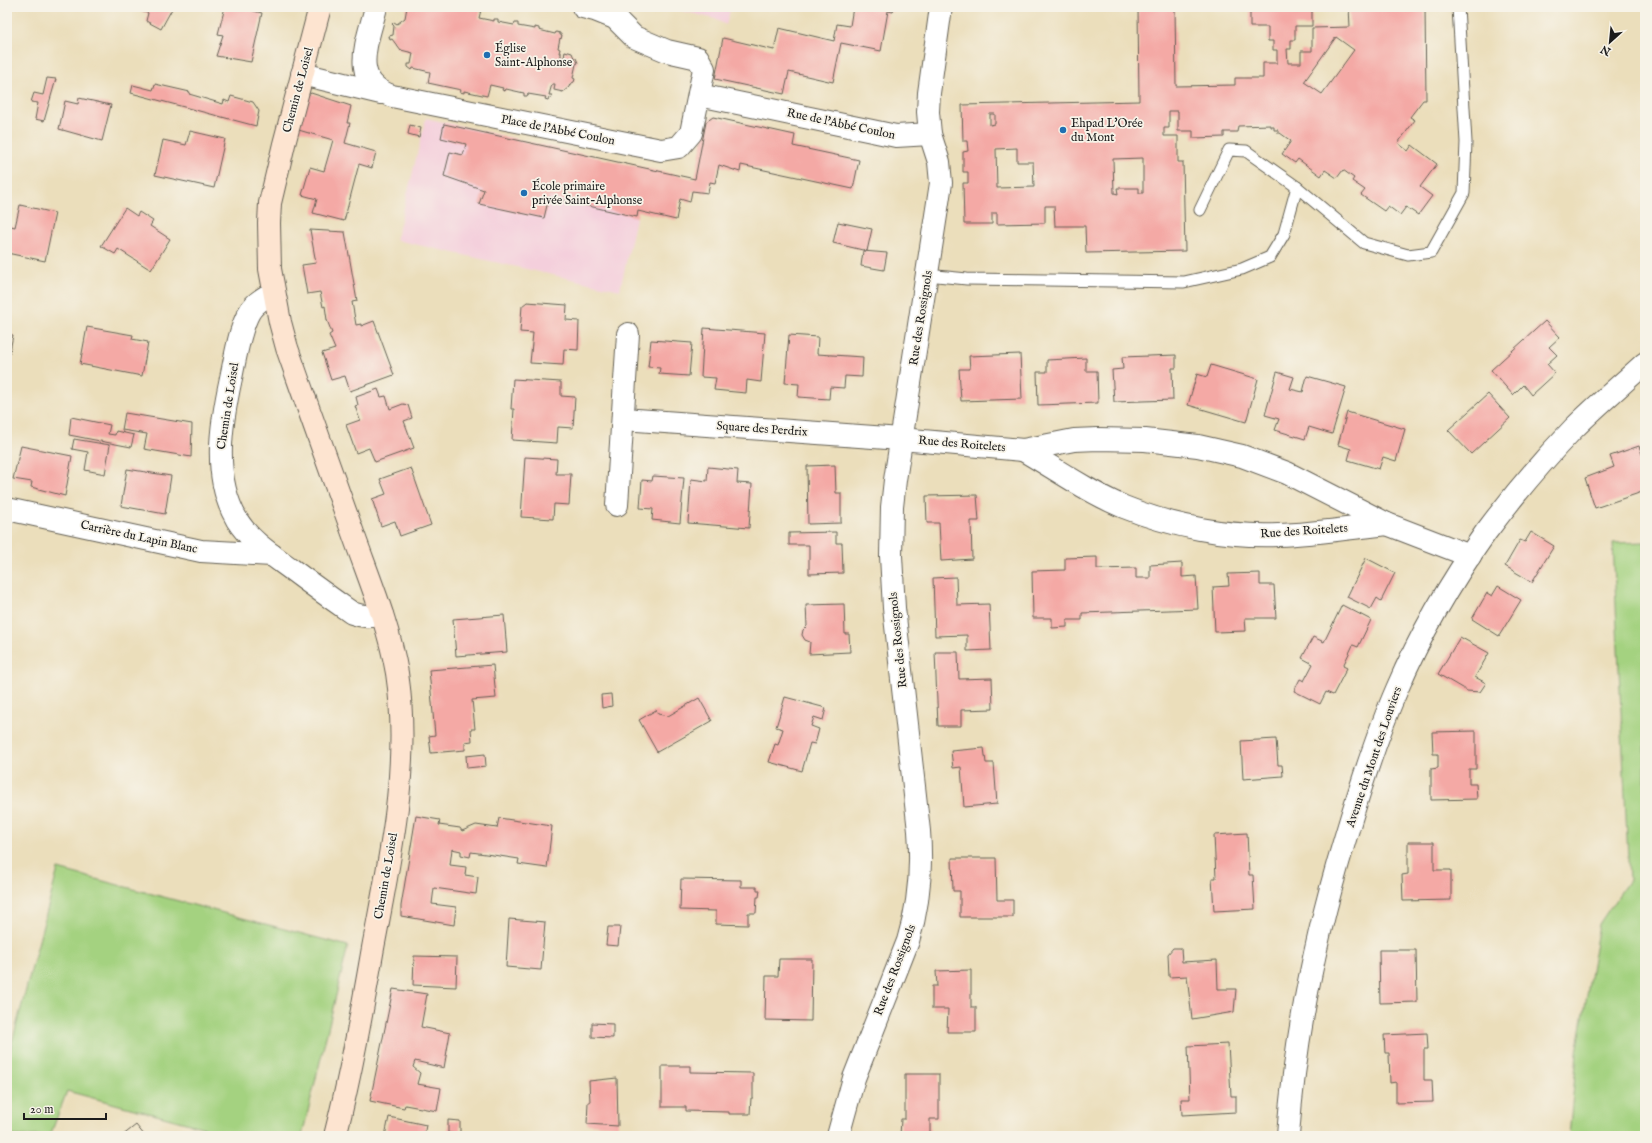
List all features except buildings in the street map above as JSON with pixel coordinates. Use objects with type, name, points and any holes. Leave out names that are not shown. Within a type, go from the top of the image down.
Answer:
[{"type":"street","name":"Chemin de Loisel","points":[[320,7],[270,203],[270,270],[287,348],[382,615],[396,672],[401,721],[402,764],[397,814],[383,898],[356,1038],[335,1136]]},
{"type":"street","points":[[376,7],[365,57],[364,69],[367,78],[381,93]]},
{"type":"street","name":"Place de l'Abbé Coulon","points":[[302,74],[392,96],[661,150],[679,147],[691,132],[699,95],[704,69],[698,58],[667,51],[634,37],[615,18],[584,7]]},
{"type":"street","points":[[930,134],[928,112],[929,98],[941,7]]},
{"type":"street","name":"Rue de l'Abbé Coulon","points":[[699,95],[896,136],[930,134]]},
{"type":"street","name":"Rue des Rossignols","points":[[838,1136],[856,1070],[908,941],[914,919],[920,876],[921,854],[919,831],[894,608],[891,556],[892,507],[901,439],[941,183],[939,162],[930,134]]},
{"type":"street","name":"Chemin de Loisel","points":[[274,292],[253,306],[248,314],[242,329],[228,391],[222,432],[220,461],[226,492],[231,507],[247,534],[272,555],[352,613],[361,617],[382,615]]},
{"type":"street","points":[[617,505],[628,334]]},
{"type":"street","name":"Avenue du Mont des Louviers","points":[[1288,1136],[1301,1032],[1314,954],[1324,911],[1353,813],[1396,689],[1422,638],[1470,556],[1523,484],[1575,427],[1642,368]]},
{"type":"street","name":"Square des Perdrix","points":[[623,418],[901,439]]},
{"type":"street","name":"Rue des Roitelets","points":[[901,439],[1023,450],[1074,440],[1098,439],[1145,440],[1198,446],[1242,456],[1287,473],[1387,524],[1470,556]]},
{"type":"street","name":"Rue des Roitelets","points":[[1023,450],[1087,488],[1124,507],[1168,521],[1194,527],[1246,534],[1278,535],[1387,524]]},
{"type":"street","name":"Carrière du Lapin Blanc","points":[[7,509],[201,551],[272,555]]},
{"type":"lane","points":[[1200,210],[1229,150],[1246,151],[1297,187],[1364,243],[1408,255],[1431,252],[1464,193],[1466,142],[1458,7]]},
{"type":"lane","points":[[927,275],[967,280],[1184,282],[1242,269],[1270,257],[1284,234],[1297,187]]},
{"type":"shaded area","points":[[666,7],[731,7],[726,25],[715,19]]},
{"type":"shaded area","name":"École primaire privée Saint-Alphonse","points":[[426,118],[647,169],[620,290],[396,240]]},
{"type":"green space","points":[[1645,542],[1645,1136],[1569,1136],[1577,1053],[1599,924],[1629,880],[1613,543]]},
{"type":"green space","points":[[58,869],[348,946],[302,1136],[234,1136],[67,1091],[50,1136],[7,1136],[7,1061]]},
{"type":"place","name":"Église Saint-Alphonse","points":[[487,55]]},
{"type":"place","name":"Ehpad L'Orée du Mont","points":[[1063,130]]},
{"type":"place","name":"École primaire privée Saint-Alphonse","points":[[524,193]]}]
